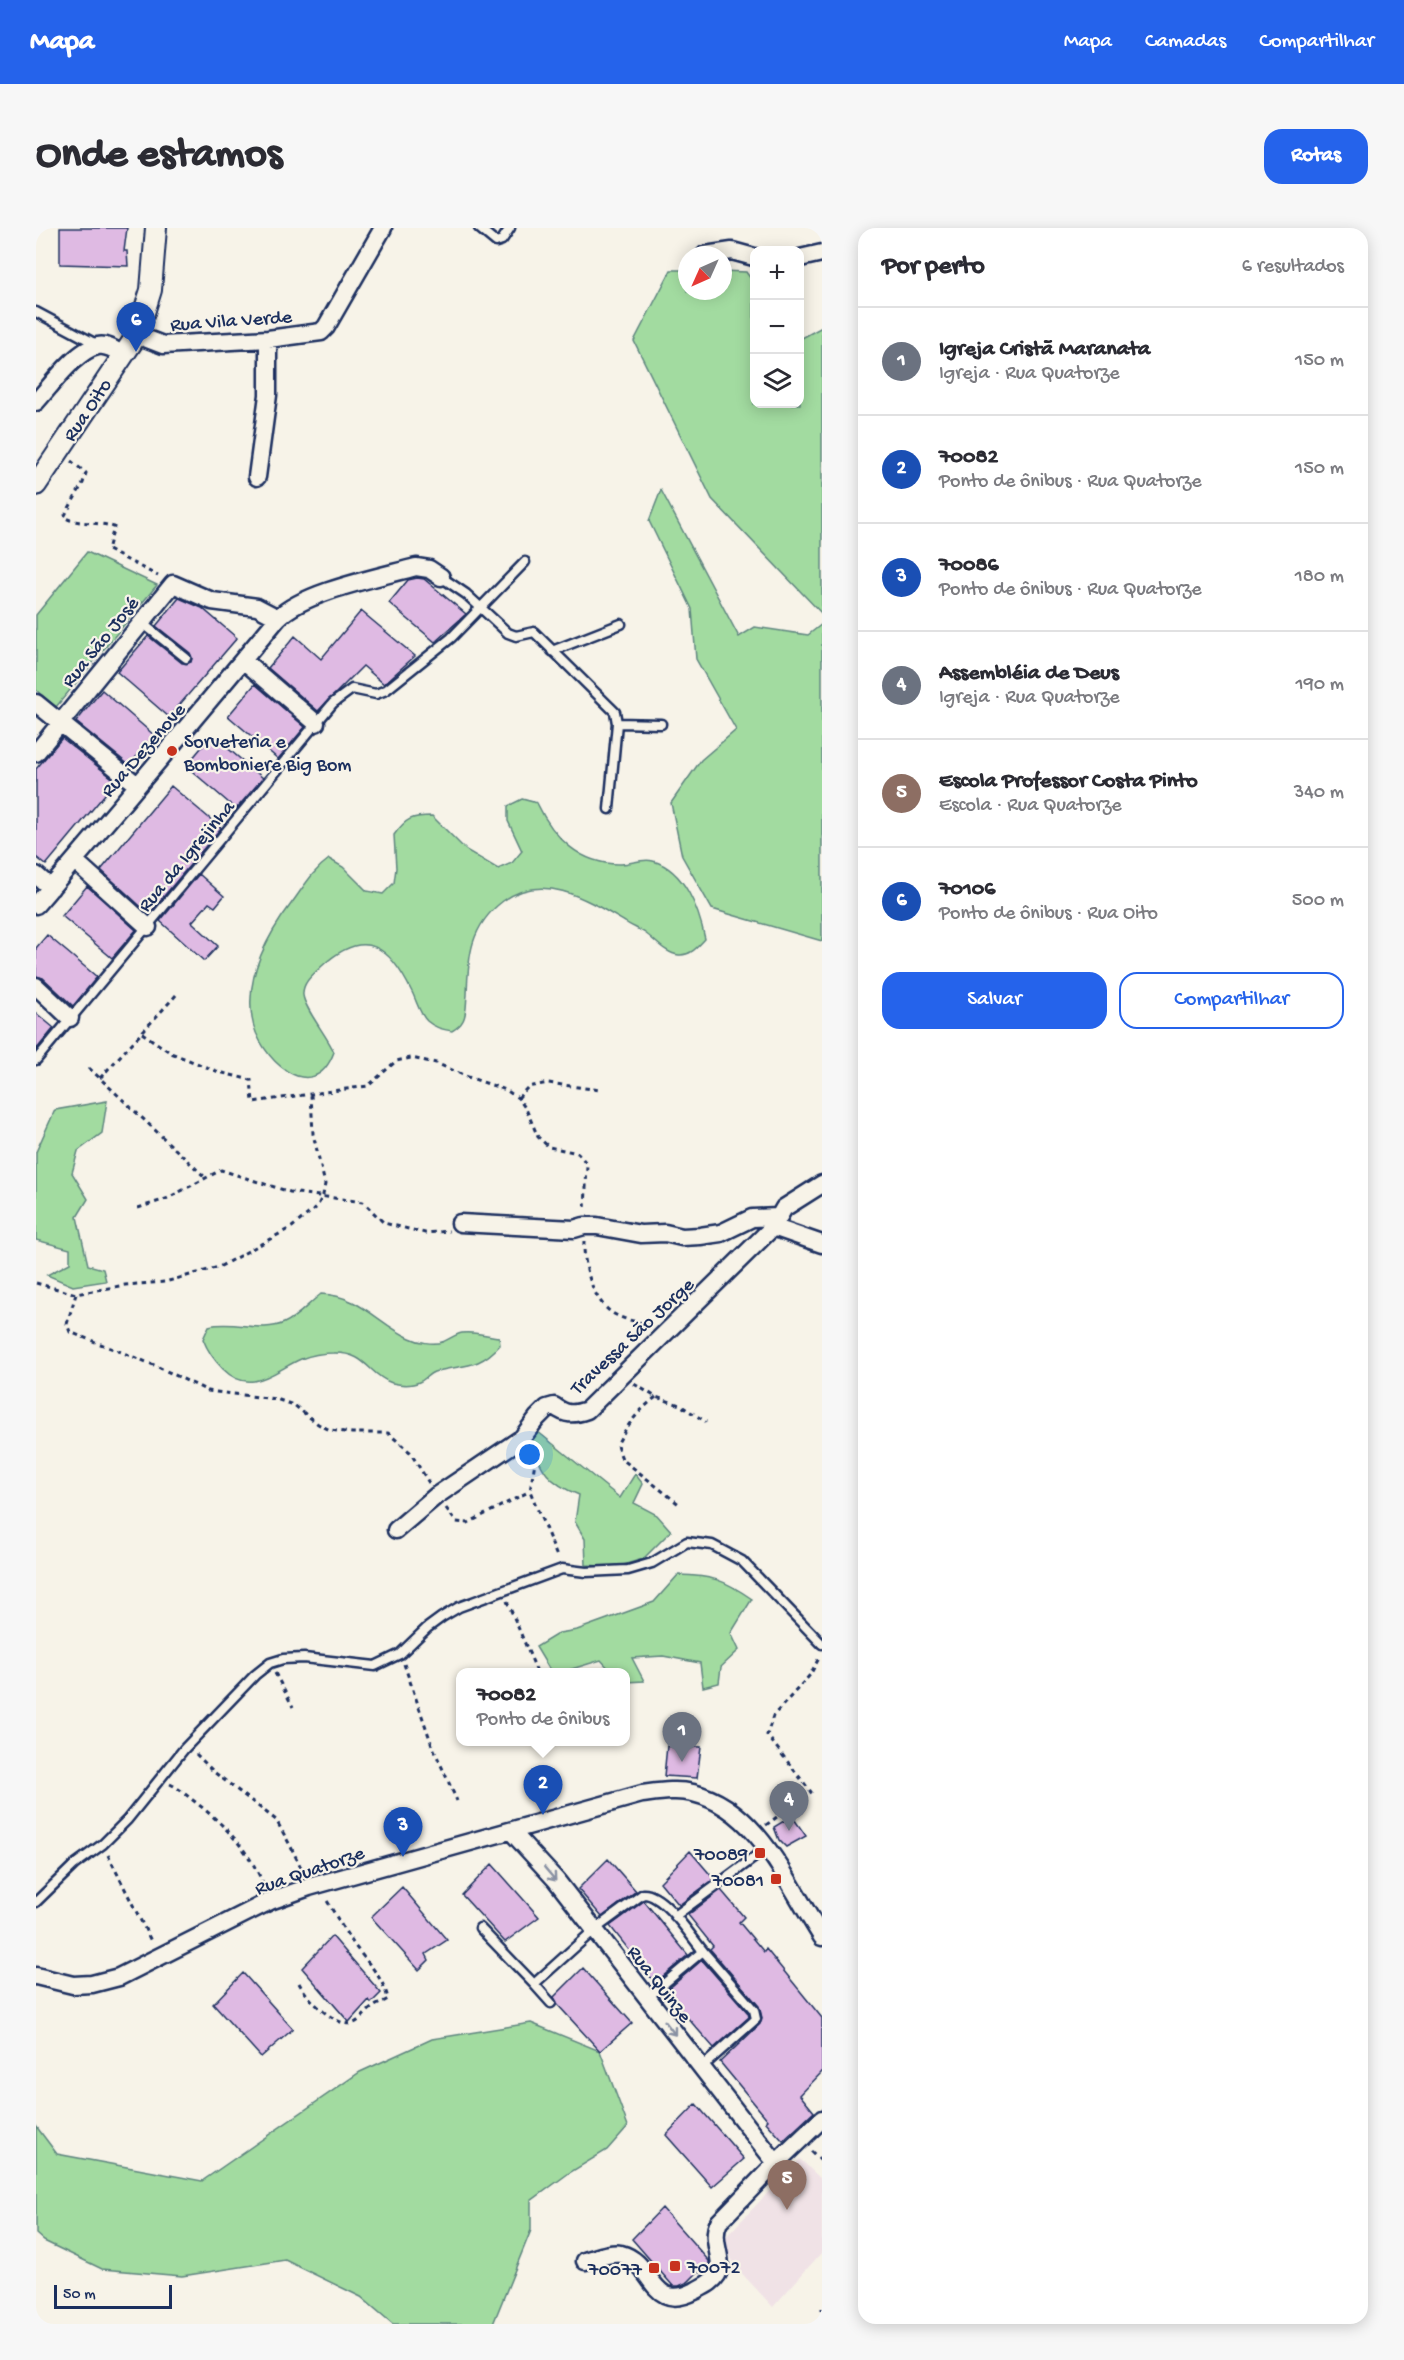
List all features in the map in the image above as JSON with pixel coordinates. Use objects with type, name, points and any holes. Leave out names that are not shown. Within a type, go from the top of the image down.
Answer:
[{"type":"street","name":"Rua Oito","points":[[36,485],[137,335],[152,290],[156,228]]},
{"type":"street","name":"Rua Vila Verde","points":[[137,335],[163,345],[268,339],[315,333],[326,327],[383,228]]},
{"type":"street","points":[[732,251],[750,256]]},
{"type":"street","points":[[804,257],[822,254]]},
{"type":"street","points":[[257,477],[268,395],[268,339]]},
{"type":"street","points":[[36,402],[77,357],[99,345],[109,346],[123,355]]},
{"type":"street","name":"Rua Dezenove","points":[[36,905],[184,733],[278,618],[290,607],[310,597],[416,567],[429,569],[441,576]]},
{"type":"street","points":[[173,584],[212,602],[256,607],[278,618]]},
{"type":"street","name":"Rua São José","points":[[36,753],[173,584]]},
{"type":"street","points":[[243,660],[316,723]]},
{"type":"street","points":[[36,704],[137,785]]},
{"type":"street","points":[[75,861],[148,927]]},
{"type":"street","points":[[36,875],[51,888]]},
{"type":"street","points":[[36,986],[70,1018]]},
{"type":"street","name":"Travessa São Jorge","points":[[396,1530],[436,1496],[522,1438],[547,1408],[554,1406],[562,1412],[573,1415],[587,1410],[667,1333],[776,1222],[784,1208],[822,1184]]},
{"type":"street","points":[[460,1223],[574,1229],[584,1226],[641,1234],[665,1233],[682,1237],[721,1233],[752,1218],[776,1222],[822,1244]]},
{"type":"street","name":"Rua Quatorze","points":[[36,1976],[73,1985],[92,1984],[119,1977],[270,1901],[313,1886],[642,1794],[667,1791],[692,1793],[717,1801],[735,1812],[767,1848],[822,1937]]},
{"type":"street","name":"Rua Quinze","points":[[511,1831],[556,1880],[776,2163]]},
{"type":"street","points":[[585,2261],[620,2254],[628,2257],[659,2290],[668,2296],[685,2296],[710,2283],[720,2267],[714,2239],[714,2230],[719,2222],[822,2119]]},
{"type":"lane","points":[[479,228],[496,242],[502,240],[510,228]]},
{"type":"lane","points":[[36,312],[99,345]]},
{"type":"lane","name":"Rua da Igrejinha","points":[[36,1060],[316,723],[345,693],[352,689],[376,694],[386,690],[451,638],[525,562]]},
{"type":"lane","points":[[441,576],[482,607],[508,633],[516,636],[534,632],[542,637],[552,651],[615,712],[617,723],[609,809]]},
{"type":"lane","points":[[141,622],[186,658]]},
{"type":"lane","points":[[552,651],[621,624]]},
{"type":"lane","points":[[617,723],[661,724]]},
{"type":"lane","points":[[36,1902],[74,1865],[103,1844],[127,1820],[184,1749],[227,1703],[270,1664],[283,1659],[304,1658],[375,1666],[400,1654],[442,1617],[459,1607],[562,1569],[586,1572],[628,1570],[652,1563],[687,1542],[712,1545],[742,1561],[822,1644]]},
{"type":"lane","points":[[675,1916],[767,1848]]},
{"type":"lane","points":[[534,1984],[594,1930],[643,1894],[651,1894],[675,1916],[754,2010],[756,2019],[701,2068]]},
{"type":"lane","points":[[480,1929],[551,2003]]},
{"type":"lane","points":[[647,1998],[704,1951]]},
{"type":"path","points":[[86,473],[64,517],[71,521],[90,521],[114,527],[108,550],[173,584]]},
{"type":"path","points":[[100,1078],[178,993]]},
{"type":"path","points":[[142,1033],[171,1053],[219,1072],[251,1080],[253,1102],[368,1086],[396,1061],[411,1058],[436,1063],[506,1090],[518,1098],[526,1109],[538,1137],[549,1146],[578,1153],[587,1164],[584,1254],[594,1290],[603,1306],[616,1316],[655,1326],[667,1333]]},
{"type":"path","points":[[88,1068],[207,1179]]},
{"type":"path","points":[[518,1098],[528,1087],[548,1083],[600,1090]]},
{"type":"path","points":[[36,1283],[76,1294],[125,1285],[165,1282],[219,1268],[292,1227],[317,1207],[325,1184],[313,1134],[311,1095]]},
{"type":"path","points":[[138,1208],[166,1199],[221,1170],[290,1192],[363,1202],[384,1223],[425,1233],[447,1232],[460,1223]]},
{"type":"path","points":[[76,1294],[67,1324],[70,1332],[154,1365],[208,1391],[276,1399],[294,1405],[318,1424],[330,1430],[352,1433],[388,1433],[410,1452],[436,1496],[456,1522],[468,1523],[530,1491]]},
{"type":"path","points":[[624,1374],[635,1385],[656,1397],[680,1405],[706,1422]]},
{"type":"path","points":[[656,1397],[643,1407],[624,1430],[617,1446],[622,1459],[680,1505]]},
{"type":"path","points":[[522,1438],[535,1462],[530,1491],[562,1569]]},
{"type":"path","points":[[503,1591],[535,1668]]},
{"type":"path","points":[[755,1832],[811,1792],[767,1735],[773,1716],[810,1675],[822,1651]]},
{"type":"path","points":[[400,1654],[432,1744],[457,1801]]},
{"type":"path","points":[[270,1664],[292,1707]]},
{"type":"path","points":[[184,1749],[195,1753],[214,1772],[276,1820],[313,1886],[376,1972],[386,1988],[388,1999],[373,2007],[355,2023],[346,2024],[324,2012],[304,1994],[299,1983]]},
{"type":"path","points":[[160,1781],[174,1786],[213,1815],[241,1844],[258,1872],[270,1901]]},
{"type":"path","points":[[103,1844],[160,1958]]},
{"type":"shaded area","points":[[800,2159],[822,2180],[822,2252],[773,2307],[735,2266],[723,2240]]},
{"type":"green space","points":[[671,270],[678,270],[678,300],[732,300],[732,271],[746,272],[750,278],[750,408],[804,408],[804,337],[822,327],[822,614],[712,499],[634,341]]},
{"type":"green space","points":[[661,490],[739,637],[755,627],[808,635],[822,624],[822,941],[712,909],[682,856],[671,803],[701,760],[736,730],[696,659],[692,609],[649,521]]},
{"type":"green space","points":[[87,552],[157,585],[56,707],[36,690],[36,615]]},
{"type":"green space","points":[[522,799],[537,803],[560,838],[570,847],[593,860],[621,864],[653,861],[674,873],[689,892],[705,939],[691,952],[683,955],[674,954],[643,932],[596,905],[566,892],[534,889],[518,892],[492,911],[477,932],[468,968],[465,1016],[455,1029],[452,1031],[442,1029],[424,1018],[404,976],[385,953],[375,947],[364,945],[352,947],[322,966],[309,979],[303,990],[307,1007],[334,1052],[325,1069],[313,1076],[300,1077],[287,1071],[275,1061],[264,1048],[256,1033],[252,1018],[251,1002],[255,972],[274,929],[318,869],[329,859],[343,867],[367,891],[383,894],[394,883],[396,868],[394,835],[410,819],[432,816],[466,850],[498,869],[512,863],[522,851],[508,821],[508,806]]},
{"type":"green space","points":[[107,1101],[102,1133],[78,1151],[72,1173],[88,1199],[77,1217],[88,1265],[103,1269],[106,1281],[73,1286],[47,1275],[70,1263],[70,1249],[36,1240],[36,1152],[55,1110]]},
{"type":"green space","points":[[321,1294],[347,1299],[417,1341],[438,1343],[459,1334],[471,1333],[499,1337],[500,1345],[484,1359],[470,1365],[434,1372],[421,1381],[406,1385],[384,1379],[353,1356],[333,1353],[317,1354],[305,1358],[263,1379],[243,1381],[233,1377],[220,1366],[209,1352],[203,1339],[209,1326],[228,1324],[267,1327],[284,1323],[299,1314]]},
{"type":"green space","points":[[537,1431],[620,1498],[635,1474],[643,1484],[634,1503],[657,1515],[671,1531],[643,1559],[616,1567],[586,1565],[585,1539],[575,1522],[579,1495],[553,1480],[542,1468],[530,1440]]},
{"type":"green space","points":[[678,1575],[700,1576],[717,1580],[752,1599],[731,1633],[739,1650],[721,1667],[719,1683],[703,1687],[700,1663],[663,1656],[632,1658],[644,1681],[630,1682],[630,1668],[608,1668],[601,1660],[575,1668],[549,1668],[536,1647],[559,1633],[577,1630],[654,1602]]},
{"type":"green space","points":[[531,2023],[600,2051],[628,2126],[607,2150],[569,2173],[531,2201],[531,2230],[493,2324],[393,2324],[361,2297],[285,2260],[182,2276],[102,2269],[44,2241],[36,2234],[36,2126],[57,2154],[202,2181],[360,2072],[432,2039]]},
{"type":"building","points":[[60,228],[127,228],[124,251],[127,251],[128,266],[60,264]]},
{"type":"building","points":[[424,579],[466,614],[435,642],[389,603],[408,580]]},
{"type":"building","points":[[179,598],[202,608],[237,638],[169,717],[117,672],[148,636],[182,663],[191,662],[190,653],[156,626]]},
{"type":"building","points":[[361,611],[415,656],[384,684],[363,666],[318,711],[268,668],[295,636],[321,659]]},
{"type":"building","points":[[255,684],[305,727],[278,759],[228,716]]},
{"type":"building","points":[[102,690],[155,736],[129,765],[76,722]]},
{"type":"building","points":[[212,735],[263,778],[236,809],[186,766]]},
{"type":"building","points":[[62,738],[116,781],[46,865],[36,857],[36,769]]},
{"type":"building","points":[[171,786],[221,828],[149,914],[101,870]]},
{"type":"building","points":[[199,874],[224,896],[215,907],[209,903],[192,922],[218,946],[204,961],[160,921]]},
{"type":"building","points":[[87,886],[136,930],[112,958],[62,916]]},
{"type":"building","points":[[47,935],[97,977],[73,1006],[43,978],[36,976],[36,948]]},
{"type":"building","points":[[36,1013],[54,1028],[36,1050]]},
{"type":"building","points":[[667,1746],[701,1747],[697,1778],[664,1776]]},
{"type":"building","points":[[792,1816],[806,1836],[786,1847],[779,1840],[774,1827]]},
{"type":"building","points":[[690,1851],[714,1879],[679,1905],[660,1882]]},
{"type":"building","points":[[608,1859],[636,1891],[602,1917],[578,1889]]},
{"type":"building","points":[[492,1864],[539,1917],[505,1942],[462,1895]]},
{"type":"building","points":[[402,1887],[447,1940],[426,1954],[429,1960],[419,1970],[371,1917]]},
{"type":"building","points":[[721,1890],[744,1917],[739,1922],[764,1952],[766,1949],[822,2018],[822,2072],[800,2095],[814,2112],[783,2141],[720,2062],[760,2024],[762,2018],[759,2006],[710,1949],[713,1946],[688,1915]]},
{"type":"building","points":[[644,1901],[688,1955],[655,1983],[610,1926]]},
{"type":"building","points":[[332,1936],[381,1993],[371,2003],[369,2000],[349,2022],[302,1968]]},
{"type":"building","points":[[702,1960],[749,2017],[714,2048],[665,1992]]},
{"type":"building","points":[[583,1968],[632,2023],[600,2051],[557,2004],[554,1997]]},
{"type":"building","points":[[243,1973],[293,2029],[261,2057],[213,2004]]},
{"type":"building","points":[[696,2104],[744,2159],[712,2187],[666,2135]]},
{"type":"building","points":[[662,2208],[709,2261],[709,2265],[701,2273],[699,2271],[688,2282],[679,2286],[673,2286],[632,2239]]},
{"type":"place","name":"70106","points":[[136,352]]},
{"type":"place","name":"Sorveteria e Bomboniere Big Bom","points":[[172,751]]},
{"type":"place","name":"Igreja Cristã Maranata","points":[[682,1762]]},
{"type":"place","name":"70082","points":[[543,1815]]},
{"type":"place","name":"Assembléia de Deus","points":[[789,1831]]},
{"type":"place","name":"70089","points":[[760,1853]]},
{"type":"place","name":"70086","points":[[403,1857]]},
{"type":"place","name":"70081","points":[[776,1879]]},
{"type":"place","name":"Escola Professor Costa Pinto","points":[[787,2210]]},
{"type":"place","name":"70072","points":[[675,2266]]},
{"type":"place","name":"70077","points":[[654,2268]]}]
